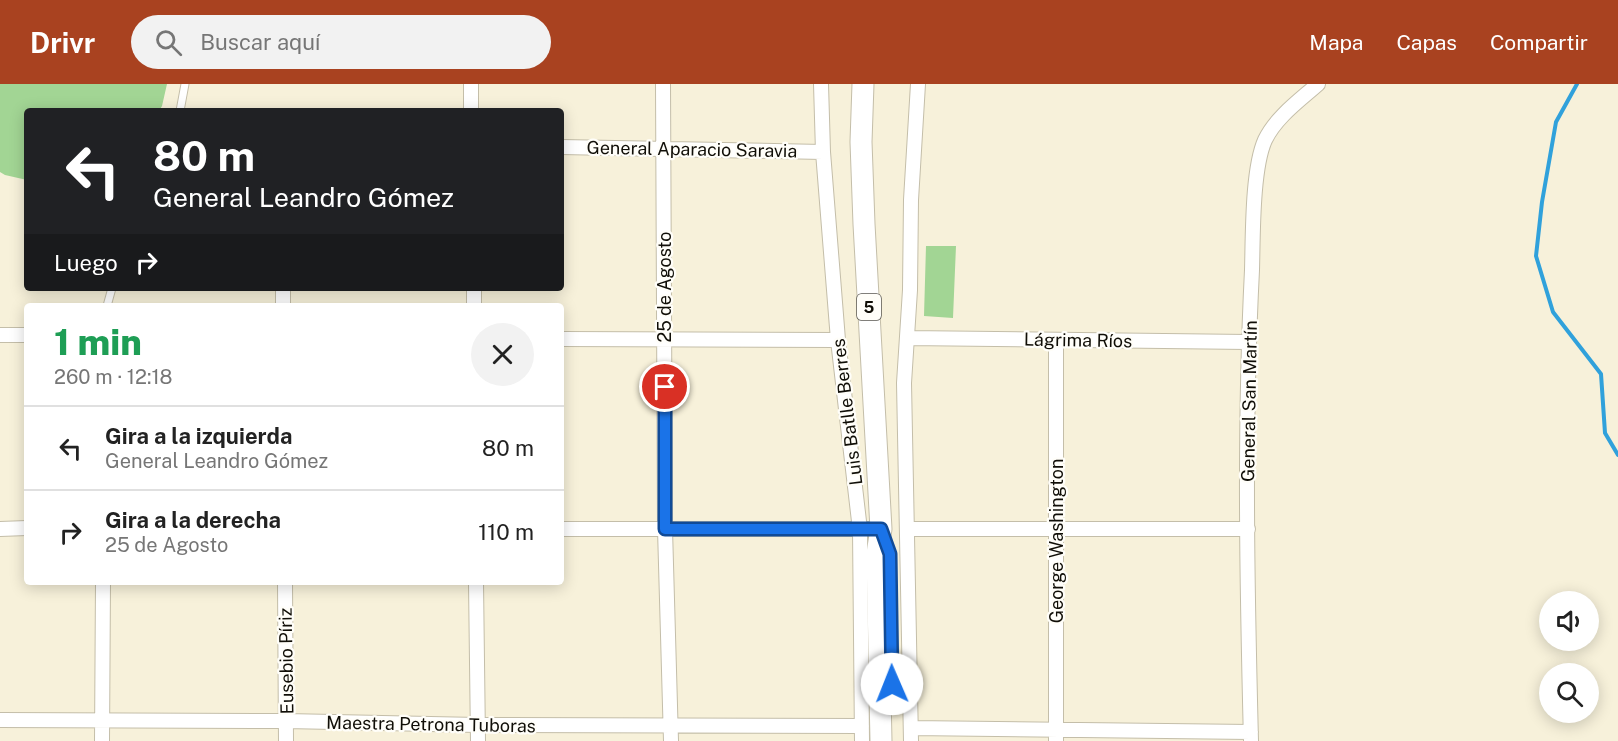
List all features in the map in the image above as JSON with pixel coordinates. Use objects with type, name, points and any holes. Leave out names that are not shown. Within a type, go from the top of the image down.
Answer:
[{"type":"highway","name":"5","points":[[862,84],[861,142],[871,530],[877,554],[881,741]]},
{"type":"highway","name":"5","points":[[871,530],[890,554],[893,741]]},
{"type":"street","points":[[471,84],[471,108]]},
{"type":"street","name":"25 de Agosto","points":[[663,84],[665,529],[671,741]]},
{"type":"street","name":"Luis Batlle Berres","points":[[821,84],[823,152],[838,340],[871,530],[862,741]]},
{"type":"street","points":[[918,84],[904,383],[911,734],[1251,736]]},
{"type":"street","name":"General San Martín","points":[[1251,736],[1248,342],[1259,165],[1265,140],[1280,118],[1318,84]]},
{"type":"street","name":"General Aparacio Saravia","points":[[564,147],[823,152]]},
{"type":"street","points":[[0,335],[24,335]]},
{"type":"street","name":"Lágrima Ríos","points":[[907,338],[1248,342]]},
{"type":"street","points":[[564,339],[838,340]]},
{"type":"street","name":"George Washington","points":[[1056,340],[1056,735]]},
{"type":"street","points":[[0,529],[24,528]]},
{"type":"street","points":[[907,528],[1248,529]]},
{"type":"street","points":[[564,529],[871,530]]},
{"type":"street","points":[[102,741],[103,585]]},
{"type":"street","name":"Eusebio Píriz","points":[[285,585],[286,741]]},
{"type":"street","points":[[476,585],[478,741]]},
{"type":"street","name":"Maestra Petrona Tuboras","points":[[0,720],[862,726]]},
{"type":"lane","points":[[180,108],[184,84]]},
{"type":"green space","points":[[0,84],[167,84],[161,108],[24,108],[24,179],[0,172]]},
{"type":"green space","points":[[926,246],[956,246],[953,318],[924,316]]},
{"type":"waterway","points":[[1577,84],[1556,122],[1542,202],[1536,256],[1553,312],[1601,374],[1605,433],[1618,455]]},
{"type":"route","points":[[665,387],[665,529],[881,529],[890,554],[892,684]]}]
